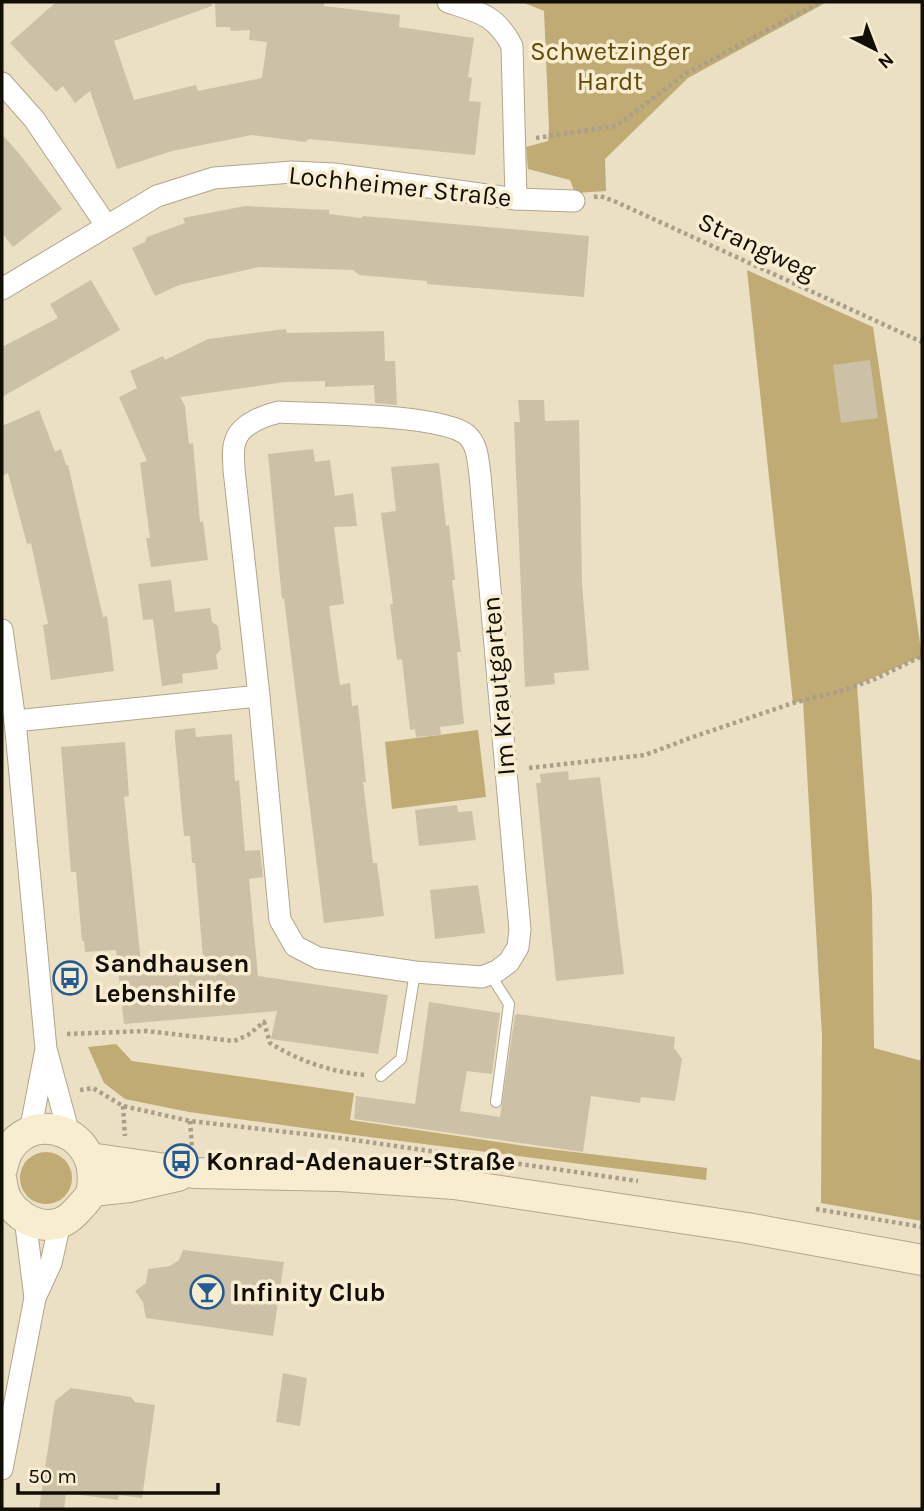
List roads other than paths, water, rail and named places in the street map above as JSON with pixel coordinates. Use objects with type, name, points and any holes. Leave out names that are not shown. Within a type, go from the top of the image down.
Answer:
[{"type":"street","points":[[448,2],[484,13],[495,21],[512,46],[516,199]]},
{"type":"street","points":[[2,83],[34,120],[106,225]]},
{"type":"street","name":"Lochheimer Straße","points":[[2,289],[157,196],[214,178],[292,172],[334,174],[516,199],[574,201]]},
{"type":"street","name":"Im Krautgarten","points":[[279,412],[430,421],[456,428],[469,436],[477,449],[520,930],[518,947],[509,962],[482,977],[318,958],[295,946],[280,920],[259,696],[234,470],[235,441],[247,425],[262,416],[279,412]]},
{"type":"street","points":[[2,630],[15,721],[45,1042],[69,1134]]},
{"type":"street","points":[[15,721],[259,696]]},
{"type":"street","points":[[30,1132],[45,1042]]},
{"type":"street","points":[[2,1170],[8,1151],[18,1139],[30,1132],[45,1129],[69,1134],[81,1144],[90,1158],[92,1191],[74,1215],[60,1223],[46,1224],[9,1201]]},
{"type":"street","points":[[90,1158],[194,1173],[340,1176],[454,1184],[747,1228],[922,1260]]},
{"type":"street","points":[[92,1191],[130,1187],[194,1173]]},
{"type":"street","points":[[9,1201],[35,1298]]},
{"type":"street","points":[[2,1469],[35,1298],[51,1264],[60,1223]]},
{"type":"lane","points":[[381,1076],[401,1059],[415,971]]},
{"type":"lane","points":[[490,974],[509,1004],[496,1102]]},
{"type":"place","name":"Sandhausen Lebenshilfe","points":[[70,978]]},
{"type":"place","name":"Konrad-Adenauer-Straße","points":[[181,1161]]},
{"type":"place","name":"Infinity Club","points":[[207,1292]]},
{"type":"park label","name":"Schwetzinger Hardt","points":[[610,66]]}]
